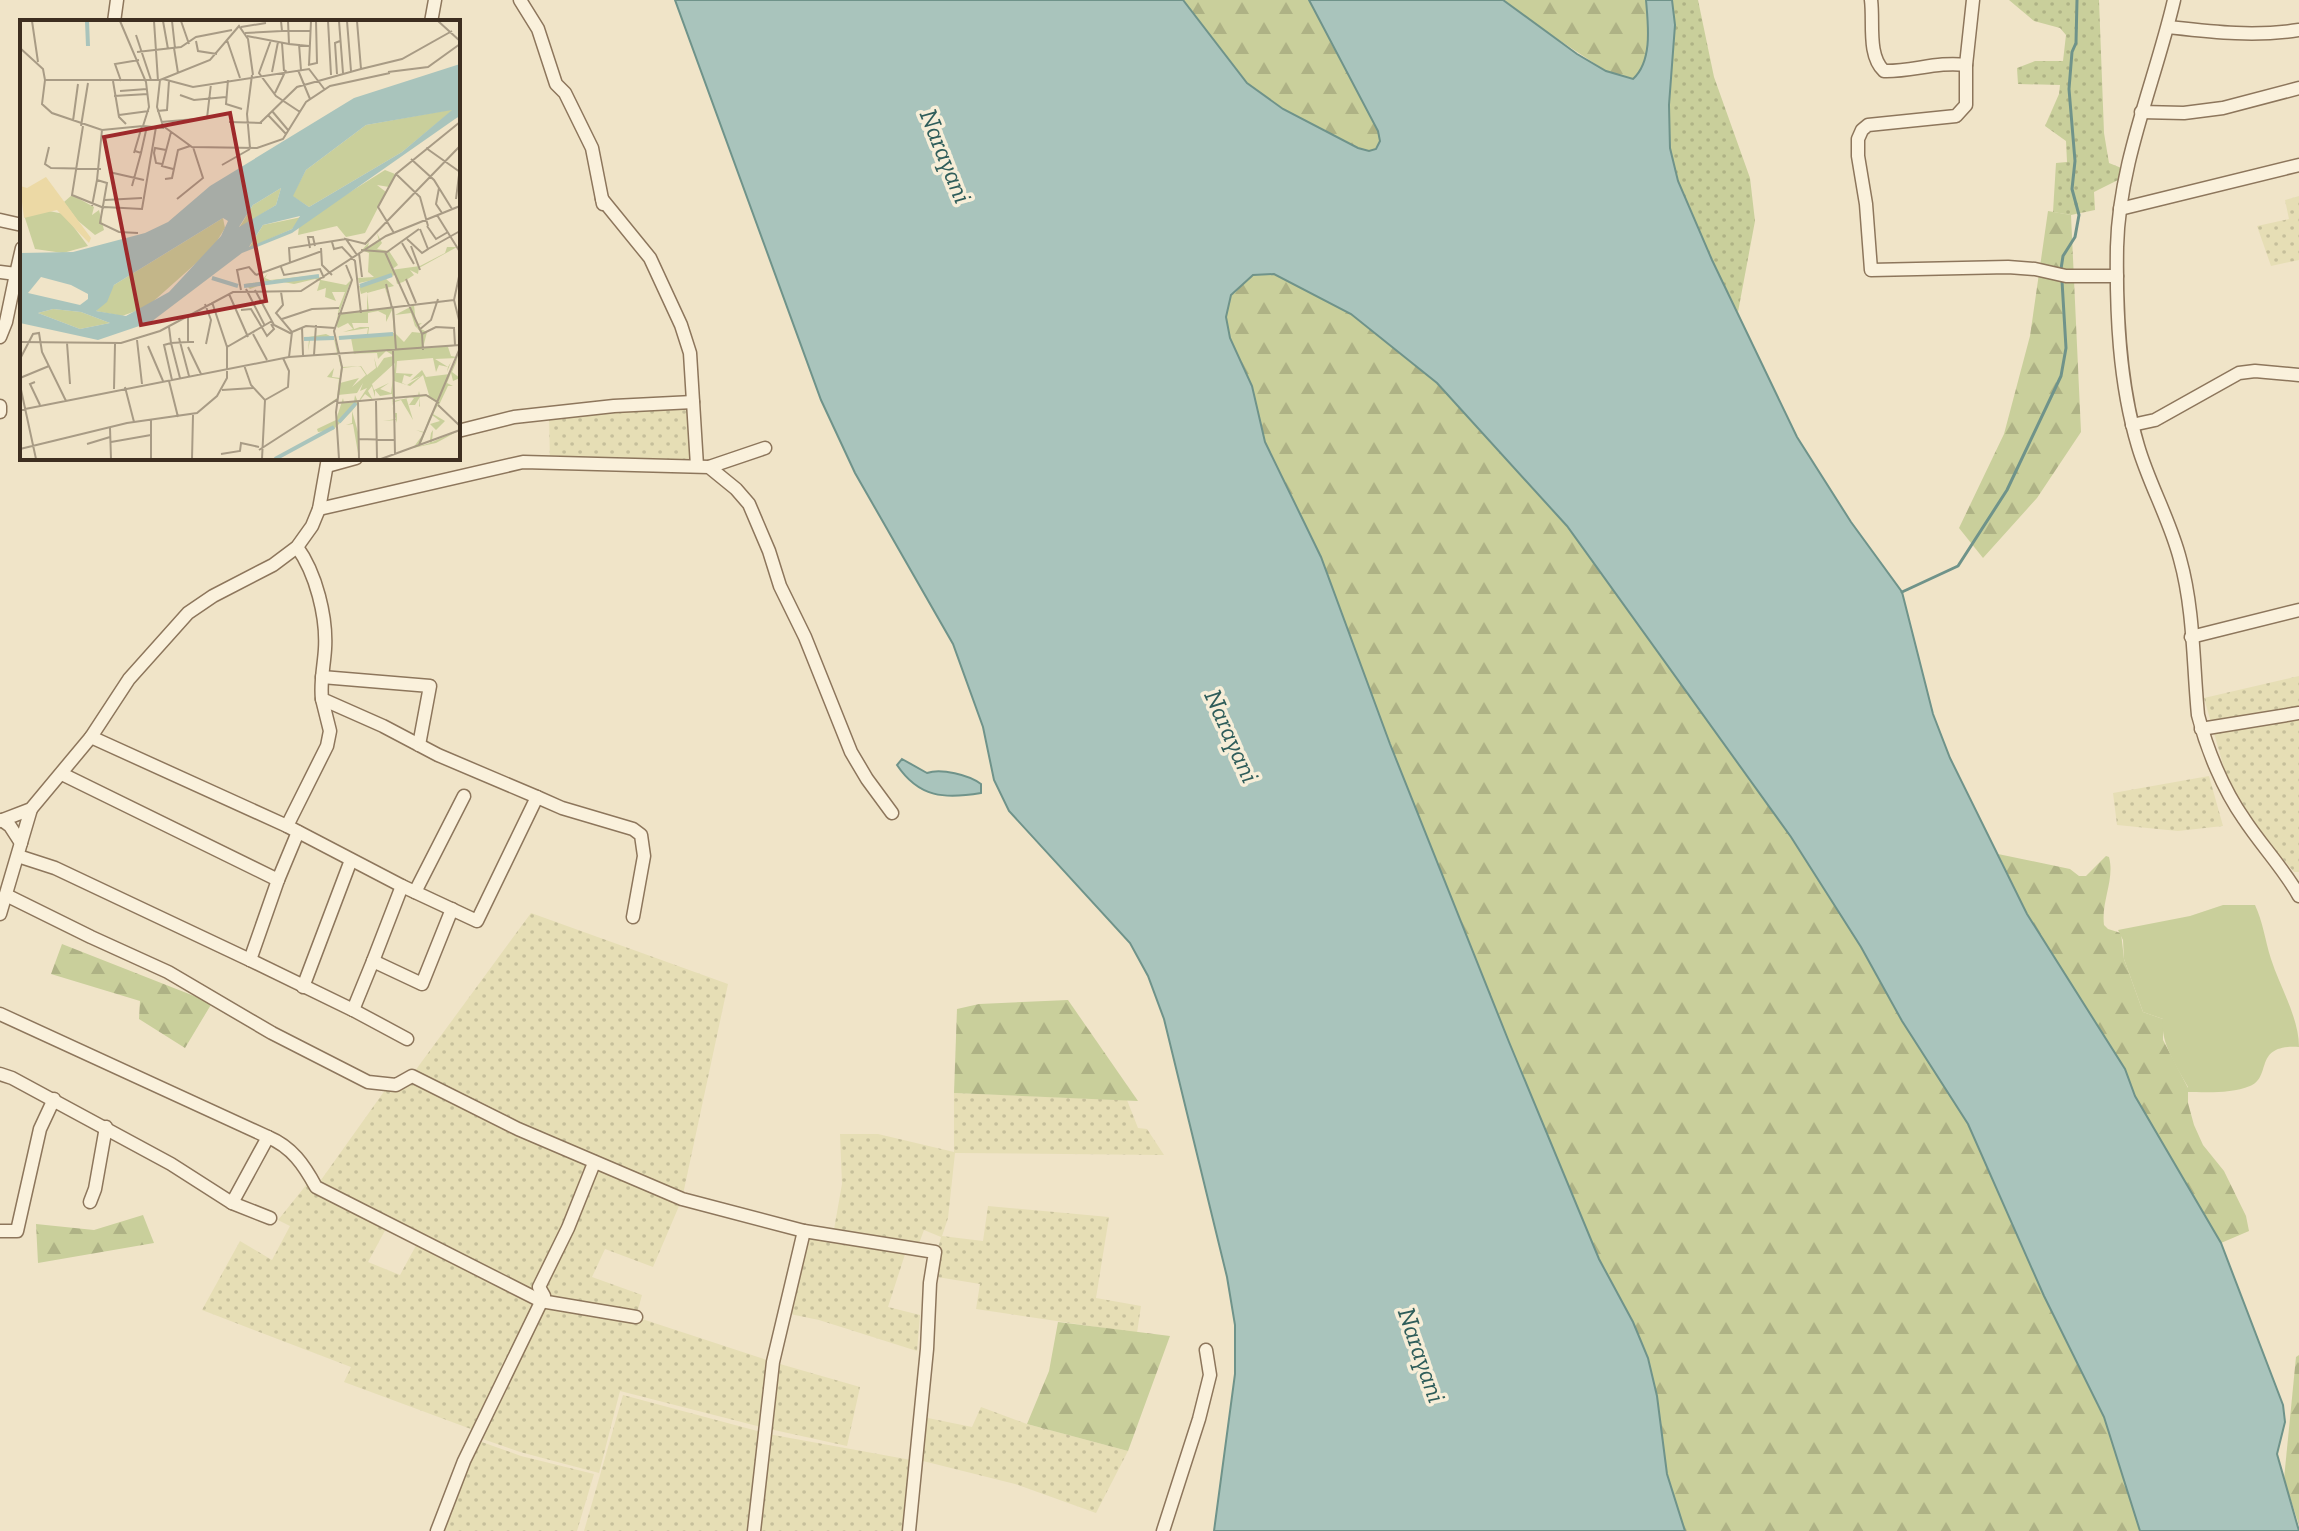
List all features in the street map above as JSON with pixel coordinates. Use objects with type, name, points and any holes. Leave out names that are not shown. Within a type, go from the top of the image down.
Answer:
[{"type":"street","points":[[114,20],[117,0]]},
{"type":"street","points":[[431,20],[435,0]]},
{"type":"street","points":[[520,0],[538,29],[556,84],[565,93],[592,148],[603,203],[650,258],[681,325],[690,353],[693,402],[703,466],[736,489],[749,504],[780,586],[805,637],[851,752],[892,813]]},
{"type":"street","points":[[1871,0],[1874,49],[1880,68],[1884,71],[1946,63],[1966,65]]},
{"type":"street","points":[[1973,0],[1966,65],[1966,105],[1956,116],[1868,125],[1858,139],[1871,270],[2008,267],[2066,276],[2117,276]]},
{"type":"street","points":[[2174,0],[2141,112],[2120,209],[2117,276],[2124,378],[2138,448],[2180,559],[2188,599],[2201,729],[2223,783],[2240,814],[2299,896]]},
{"type":"street","points":[[2168,27],[2237,35],[2299,30]]},
{"type":"street","points":[[2141,112],[2184,113],[2223,108],[2299,88]]},
{"type":"street","points":[[2120,209],[2299,165]]},
{"type":"street","points":[[0,220],[20,225]]},
{"type":"street","points":[[0,337],[20,257]]},
{"type":"street","points":[[0,272],[16,274]]},
{"type":"street","points":[[2132,425],[2155,420],[2239,373],[2255,371],[2299,375]]},
{"type":"street","points":[[460,430],[514,417],[614,406],[693,402]]},
{"type":"street","points":[[319,509],[523,462],[703,466],[765,448]]},
{"type":"street","points":[[0,914],[31,809],[91,737],[129,679],[188,613],[213,596],[273,565],[297,547],[312,526],[319,509],[327,462]]},
{"type":"street","points":[[250,960],[292,829],[327,746],[329,722],[322,699],[325,648],[322,614],[304,556],[297,547]]},
{"type":"street","points":[[2191,637],[2299,610]]},
{"type":"street","points":[[322,677],[430,686],[419,745]]},
{"type":"street","points":[[322,699],[562,808],[633,829],[641,835],[644,856],[633,917]]},
{"type":"street","points":[[2201,729],[2299,713]]},
{"type":"street","points":[[91,737],[292,829],[477,921],[537,797]]},
{"type":"street","points":[[62,774],[278,880]]},
{"type":"street","points":[[415,892],[464,796]]},
{"type":"street","points":[[1,821],[31,809]]},
{"type":"street","points":[[1,821],[10,826],[20,849],[55,868],[353,1010],[407,1039]]},
{"type":"street","points":[[303,987],[351,860]]},
{"type":"street","points":[[353,1010],[402,886]]},
{"type":"street","points":[[6,895],[168,972],[272,1033],[368,1082],[396,1085],[412,1076],[518,1129],[682,1199],[804,1231],[935,1252],[909,1531]]},
{"type":"street","points":[[373,961],[422,984],[452,909]]},
{"type":"street","points":[[0,1014],[282,1143],[304,1164],[316,1187],[541,1301],[636,1317]]},
{"type":"street","points":[[0,1074],[106,1127],[232,1203],[270,1218]]},
{"type":"street","points":[[0,1231],[17,1231],[40,1129],[54,1099]]},
{"type":"street","points":[[90,1202],[106,1127]]},
{"type":"street","points":[[232,1203],[268,1137]]},
{"type":"street","points":[[437,1531],[464,1461],[544,1296],[539,1287],[568,1228],[594,1163]]},
{"type":"street","points":[[754,1531],[773,1362],[804,1231]]},
{"type":"street","points":[[1163,1531],[1208,1385],[1210,1362],[1206,1350]]},
{"type":"shaded area","points":[[2299,196],[2299,260],[2271,266],[2257,226],[2289,219],[2285,200]]},
{"type":"shaded area","points":[[693,402],[697,466],[550,463],[549,413]]},
{"type":"shaded area","points":[[2299,676],[2299,872],[2294,872],[2248,818],[2228,782],[2204,698]]},
{"type":"shaded area","points":[[2209,776],[2223,826],[2178,831],[2117,825],[2113,793]]},
{"type":"shaded area","points":[[531,913],[728,984],[682,1199],[653,1267],[605,1249],[592,1277],[642,1295],[636,1317],[860,1387],[847,1446],[620,1391],[599,1473],[477,1437],[479,1432],[344,1382],[351,1367],[202,1310],[240,1241],[272,1260],[290,1226],[278,1220],[307,1184],[316,1187],[388,1086],[412,1075]],"holes":[[[388,1225],[419,1240],[400,1275],[368,1262]]]},
{"type":"shaded area","points":[[954,1093],[1127,1100],[1138,1128],[1147,1129],[1164,1155],[955,1153],[948,1218],[942,1236],[983,1241],[988,1206],[1109,1217],[1096,1298],[1141,1306],[1137,1333],[976,1309],[980,1284],[931,1276],[941,1237],[924,1230],[917,1249],[907,1248],[888,1307],[920,1315],[917,1351],[819,1320],[785,1313],[804,1231],[833,1235],[842,1184],[840,1134],[878,1134],[954,1152]]},
{"type":"shaded area","points":[[623,1395],[761,1432],[750,1531],[584,1531]]},
{"type":"shaded area","points":[[981,1407],[1027,1424],[1128,1451],[1096,1513],[1015,1484],[919,1460],[923,1417],[972,1427]]},
{"type":"shaded area","points":[[768,1434],[911,1460],[904,1531],[758,1531]]},
{"type":"shaded area","points":[[479,1441],[521,1456],[594,1474],[577,1531],[444,1531]]},
{"type":"green space","points":[[1183,0],[1309,0],[1378,131],[1380,141],[1376,149],[1358,148],[1283,109],[1247,83]]},
{"type":"green space","points":[[1503,0],[1646,0],[1648,42],[1644,62],[1633,79],[1606,71]]},
{"type":"green space","points":[[1672,0],[1698,0],[1714,77],[1750,178],[1755,221],[1738,312],[1698,231],[1674,166],[1669,129],[1674,37]]},
{"type":"green space","points":[[2009,0],[2099,0],[2104,133],[2109,163],[2124,169],[2120,179],[2094,192],[2095,210],[2071,215],[2053,212],[2056,163],[2067,162],[2066,141],[2045,126],[2060,85],[2018,84],[2017,68],[2035,61],[2063,61],[2066,35],[2060,28],[2034,21]]},
{"type":"green space","points":[[2048,211],[2071,215],[2081,432],[2037,498],[1983,558],[1959,528],[2004,434],[2030,336]]},
{"type":"green space","points":[[1274,273],[1351,314],[1437,383],[1567,526],[1791,837],[1968,1124],[2044,1296],[2104,1417],[2140,1531],[1685,1531],[1667,1474],[1657,1396],[1648,1357],[1599,1259],[1509,1042],[1390,744],[1321,557],[1265,442],[1252,386],[1230,338],[1226,317],[1231,295],[1253,275]]},
{"type":"green space","points":[[1998,854],[2070,869],[2079,876],[2086,876],[2106,856],[2109,857],[2104,925],[2121,933],[2124,959],[2143,1012],[2163,1019],[2163,1040],[2188,1088],[2188,1103],[2194,1125],[2203,1145],[2224,1171],[2246,1216],[2249,1231],[2221,1243],[2135,1096],[2125,1069],[2027,914]]},
{"type":"green space","points":[[2223,905],[2255,905],[2271,959],[2293,1014],[2299,1047],[2284,1047],[2275,1051],[2269,1056],[2257,1082],[2243,1089],[2186,1092],[2188,1087],[2166,1045],[2163,1019],[2143,1012],[2124,959],[2123,940],[2118,930],[2190,916]]},
{"type":"green space","points":[[62,944],[212,1003],[185,1048],[139,1019],[140,1001],[51,974]]},
{"type":"green space","points":[[1068,1000],[1138,1101],[954,1093],[957,1009],[979,1004]]},
{"type":"green space","points":[[143,1215],[154,1243],[38,1263],[36,1224],[94,1230]]},
{"type":"green space","points":[[1058,1322],[1170,1336],[1128,1451],[1027,1424],[1049,1371]]},
{"type":"green space","points":[[2299,1355],[2299,1525],[2284,1479],[2296,1357]]},
{"type":"water","name":"Narayani","points":[[675,0],[1183,0],[1247,83],[1283,109],[1369,151],[1376,149],[1380,141],[1378,131],[1309,0],[1503,0],[1577,54],[1606,71],[1633,79],[1644,62],[1646,52],[1646,0],[1672,0],[1675,25],[1669,105],[1670,148],[1678,181],[1712,260],[1797,437],[1851,522],[1902,592],[1933,714],[1950,758],[2027,914],[2125,1069],[2135,1096],[2221,1243],[2283,1405],[2285,1422],[2277,1454],[2299,1531],[2140,1531],[2104,1417],[2044,1296],[1968,1124],[1791,837],[1567,526],[1437,383],[1351,314],[1274,274],[1253,275],[1231,295],[1226,317],[1230,338],[1252,386],[1265,442],[1321,557],[1390,744],[1509,1042],[1599,1259],[1633,1322],[1648,1358],[1657,1396],[1667,1474],[1685,1531],[1214,1531],[1235,1374],[1235,1325],[1227,1277],[1164,1019],[1148,976],[1130,943],[1009,811],[994,780],[983,727],[953,644],[855,473],[821,400]]},
{"type":"water","points":[[902,759],[927,773],[947,772],[969,778],[981,784],[981,793],[956,796],[924,790],[905,776],[897,765]]},
{"type":"waterway","points":[[2061,269],[2063,256],[2075,237],[2079,215],[2072,189],[2075,161],[2069,89],[2072,52],[2076,43],[2077,0]]},
{"type":"waterway","points":[[1902,592],[1958,566],[2007,490],[2061,376],[2066,348],[2062,281]]}]
